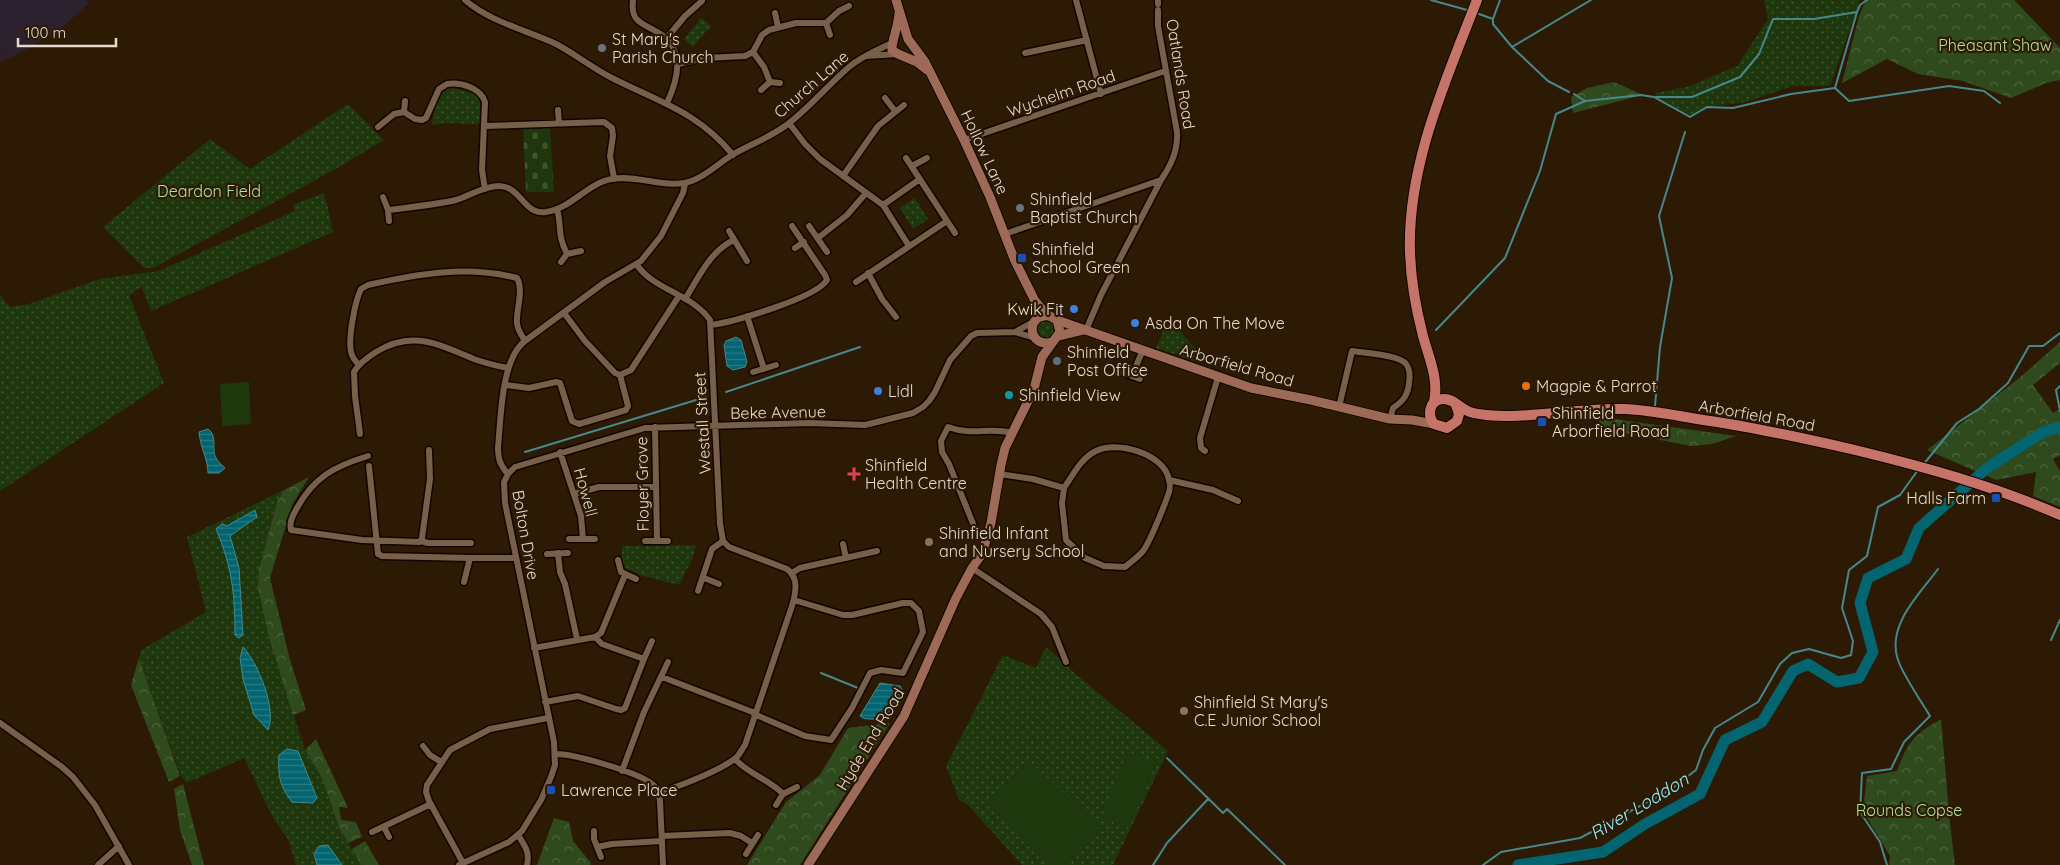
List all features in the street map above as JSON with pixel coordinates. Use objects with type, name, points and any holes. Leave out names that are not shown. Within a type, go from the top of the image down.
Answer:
[{"type":"main road","points":[[1436,384],[1452,402],[1459,414],[1457,421],[1447,428],[1434,424],[1430,416],[1436,384],[1414,293],[1410,253],[1412,213],[1419,168],[1428,133],[1476,0]]},
{"type":"main road","name":"Hollow Lane","points":[[893,40],[898,27],[898,4]]},
{"type":"main road","name":"Hollow Lane","points":[[898,4],[909,41],[925,62],[964,140],[1035,301],[1053,318]]},
{"type":"main road","points":[[902,36],[909,41],[909,51],[900,54],[892,50],[893,40],[902,36]]},
{"type":"main road","name":"Hollow Lane","points":[[900,54],[917,62],[929,72]]},
{"type":"main road","name":"Hollow Lane","points":[[1034,321],[1035,301]]},
{"type":"main road","points":[[1044,315],[1053,318],[1060,328],[1055,339],[1042,357],[1032,329],[1034,321],[1044,315]]},
{"type":"main road","name":"Arborfield Road","points":[[1053,318],[1142,352],[1269,393],[1339,406],[1390,419],[1434,424]]},
{"type":"main road","points":[[1036,339],[1047,343],[1086,330]]},
{"type":"main road","name":"Hyde End Road","points":[[808,865],[908,709],[945,620],[972,568],[982,554],[987,540],[999,474],[1006,448],[1034,389],[1042,357]]},
{"type":"main road","points":[[1412,420],[1421,417],[1432,406],[1443,399],[1452,402]]},
{"type":"main road","name":"Arborfield Road","points":[[1452,402],[1473,413],[1484,415]]},
{"type":"main road","name":"Arborfield Road","points":[[1457,421],[1468,416],[1540,414],[1594,409],[1661,414],[1772,432],[1934,469],[1982,484],[2060,515]]},
{"type":"street","points":[[465,0],[497,19],[556,44],[612,78],[667,103],[713,132],[733,154]]},
{"type":"street","points":[[633,0],[635,18],[640,24],[659,33],[666,39],[674,52],[678,64],[675,86],[667,103]]},
{"type":"street","points":[[1076,0],[1101,94]]},
{"type":"street","points":[[666,39],[685,16],[702,1]]},
{"type":"street","name":"Oatlands Road","points":[[1086,330],[1114,269],[1161,180],[1169,169],[1178,146],[1158,26],[1158,5]]},
{"type":"street","points":[[678,64],[705,58],[745,56],[753,52],[762,35],[778,27],[796,23],[826,23],[849,6]]},
{"type":"street","points":[[775,13],[778,27]]},
{"type":"street","points":[[826,23],[830,35]]},
{"type":"street","name":"Church Lane","points":[[685,184],[702,176],[733,154],[789,123],[844,71],[893,40]]},
{"type":"street","points":[[1025,53],[1087,40]]},
{"type":"street","points":[[753,52],[764,66],[770,82]]},
{"type":"street","name":"Church Lane","points":[[865,56],[900,54]]},
{"type":"street","name":"Wychelm Road","points":[[964,140],[1165,71]]},
{"type":"street","points":[[761,90],[770,82],[780,83]]},
{"type":"street","points":[[378,127],[394,114],[404,112],[415,119],[422,120],[426,118],[439,89],[443,86],[452,83],[474,88],[483,94],[485,102],[482,170],[485,189]]},
{"type":"street","points":[[885,98],[895,111]]},
{"type":"street","points":[[404,112],[405,101]]},
{"type":"street","points":[[843,176],[878,126],[904,105]]},
{"type":"street","points":[[558,110],[559,123]]},
{"type":"street","points":[[484,126],[604,122],[612,128],[614,136],[610,156],[614,178]]},
{"type":"street","points":[[789,123],[815,154],[883,205],[909,246]]},
{"type":"street","points":[[906,158],[955,233]]},
{"type":"street","points":[[912,166],[927,158]]},
{"type":"street","points":[[388,210],[457,200],[485,189],[500,186],[512,189],[530,209],[543,213],[569,203],[593,186],[614,178],[637,178],[668,184],[685,184]]},
{"type":"street","points":[[883,205],[920,179]]},
{"type":"street","points":[[1005,234],[1161,180]]},
{"type":"street","name":"Bolton Drive","points":[[463,864],[518,836],[541,800],[551,777],[555,754],[503,492],[504,482],[508,474],[501,467],[498,460],[508,368],[516,350],[525,341],[605,282],[637,265],[661,236],[683,193],[685,184]]},
{"type":"street","points":[[818,238],[848,214],[866,194]]},
{"type":"street","points":[[383,197],[388,210],[389,221]]},
{"type":"street","points":[[556,209],[560,220],[559,232],[567,254]]},
{"type":"street","points":[[856,282],[947,221]]},
{"type":"street","points":[[637,265],[641,271],[706,314],[711,324],[747,316],[806,296],[824,285],[827,280],[792,226]]},
{"type":"street","points":[[809,226],[827,252]]},
{"type":"street","points":[[729,231],[747,261]]},
{"type":"street","points":[[564,313],[584,341],[615,373],[620,375],[631,370],[712,256],[722,245],[734,240]]},
{"type":"street","points":[[795,248],[804,242]]},
{"type":"street","points":[[561,262],[567,254],[582,250]]},
{"type":"street","points":[[359,365],[354,360],[350,349],[356,300],[360,289],[368,285],[428,273],[470,272],[517,278],[520,300],[517,324],[525,341]]},
{"type":"street","points":[[868,273],[882,299],[896,317]]},
{"type":"street","points":[[747,316],[764,369]]},
{"type":"street","points":[[1015,332],[1034,321]]},
{"type":"street","name":"Westall Street","points":[[711,324],[723,541]]},
{"type":"street","points":[[1015,332],[1036,339]]},
{"type":"street","name":"Beke Avenue","points":[[508,474],[515,466],[635,429],[800,423],[865,425],[913,413],[929,401],[950,360],[970,336],[977,333],[1015,332]]},
{"type":"street","points":[[360,434],[354,372],[359,365],[374,353],[390,344],[417,340],[436,343],[477,360],[508,368]]},
{"type":"street","points":[[1339,406],[1352,351],[1396,358],[1405,362],[1409,371],[1409,386],[1404,400],[1393,408],[1390,419]]},
{"type":"street","points":[[1132,376],[1142,352]]},
{"type":"street","points":[[753,372],[776,365]]},
{"type":"street","points":[[1119,371],[1140,379]]},
{"type":"street","points":[[506,385],[529,388],[556,382],[560,383],[572,421],[574,424],[579,424],[626,410],[628,406],[620,375]]},
{"type":"street","points":[[1205,451],[1201,448],[1200,438],[1218,377]]},
{"type":"street","name":"Floyer Grove","points":[[655,427],[657,540]]},
{"type":"street","points":[[987,540],[976,531],[952,470],[942,452],[941,441],[948,427],[971,433],[1004,431],[1012,434]]},
{"type":"street","points":[[1108,446],[1122,446],[1156,460],[1165,469],[1169,480],[1169,491],[1144,550],[1125,567],[1104,566],[1085,558],[1066,540],[1062,503],[1064,488],[1081,463],[1095,451],[1108,446]]},
{"type":"street","points":[[420,541],[430,479],[429,450]]},
{"type":"street","name":"Howell","points":[[560,452],[581,516],[582,540]]},
{"type":"street","points":[[368,456],[337,467],[310,488],[292,517],[291,530],[376,542],[471,543]]},
{"type":"street","points":[[369,466],[378,554],[382,556],[515,558]]},
{"type":"street","points":[[999,474],[1034,479],[1064,488]]},
{"type":"street","points":[[1169,480],[1213,490],[1238,501]]},
{"type":"street","points":[[574,494],[599,487],[656,487]]},
{"type":"street","name":"Howell","points":[[569,539],[595,539]]},
{"type":"street","name":"Floyer Grove","points":[[645,541],[668,540]]},
{"type":"street","points":[[659,793],[735,759],[745,745],[794,600],[795,581],[792,573],[787,569],[729,547],[723,541],[716,544],[712,549],[704,570],[704,578],[698,591]]},
{"type":"street","points":[[842,544],[846,558]]},
{"type":"street","points":[[792,573],[800,568],[877,551]]},
{"type":"street","points":[[558,553],[560,572],[565,584],[577,639]]},
{"type":"street","points":[[547,554],[568,553]]},
{"type":"street","points":[[464,582],[470,558]]},
{"type":"street","points":[[618,560],[621,572],[636,579]]},
{"type":"street","points":[[972,568],[1041,614],[1052,627],[1066,662]]},
{"type":"street","points":[[534,648],[595,637],[604,627],[625,575]]},
{"type":"street","points":[[704,578],[719,584]]},
{"type":"street","points":[[662,677],[805,736],[831,740],[852,708],[870,673],[876,670],[903,673],[923,632],[919,611],[911,603],[903,603],[852,615],[843,615],[794,600]]},
{"type":"street","points":[[595,637],[602,644],[644,659]]},
{"type":"street","points":[[545,702],[578,696],[621,710],[625,708],[652,641]]},
{"type":"street","points":[[622,771],[644,712],[668,662]]},
{"type":"street","points":[[463,864],[431,804],[426,792],[427,785],[450,750],[490,729],[548,718]]},
{"type":"street","points":[[0,724],[62,767],[73,777],[95,806],[129,865]]},
{"type":"street","points":[[423,746],[430,755],[441,762]]},
{"type":"street","points":[[555,754],[570,755],[622,771],[652,784],[659,793],[663,865]]},
{"type":"street","points":[[735,759],[742,768],[777,787],[783,794]]},
{"type":"street","points":[[776,806],[783,794],[797,787]]},
{"type":"street","points":[[372,832],[431,804]]},
{"type":"street","points":[[384,827],[389,837]]},
{"type":"street","points":[[594,831],[601,857]]},
{"type":"street","points":[[597,847],[730,833],[741,836],[752,843]]},
{"type":"street","points":[[746,854],[758,835]]},
{"type":"street","points":[[518,836],[527,848],[529,858],[527,865]]},
{"type":"street","points":[[98,865],[119,846]]},
{"type":"shaded area","points":[[0,0],[87,0],[88,4],[58,31],[12,57],[0,43]]},
{"type":"shaded area","points":[[0,43],[12,57],[0,63]]},
{"type":"green space","points":[[1764,0],[1860,0],[1830,86],[1792,86],[1746,102],[1713,106],[1690,116],[1658,101],[1655,93],[1687,87],[1737,66],[1768,19]]},
{"type":"green space","name":"Pheasant Shaw","points":[[1866,0],[2014,0],[2060,48],[2060,80],[2046,83],[2011,98],[1963,81],[1918,74],[1887,59],[1842,83],[1859,16]]},
{"type":"green space","points":[[701,18],[711,26],[693,47],[684,39]]},
{"type":"green space","points":[[1614,82],[1643,95],[1573,113],[1571,97],[1587,88]]},
{"type":"green space","points":[[452,88],[470,92],[478,97],[480,101],[480,124],[443,123],[433,125],[434,111],[438,101],[446,89]]},
{"type":"green space","name":"Deardon Field","points":[[348,104],[384,140],[339,167],[153,268],[144,268],[103,227],[210,139],[250,169]]},
{"type":"green space","points":[[550,128],[554,192],[526,192],[523,129]]},
{"type":"green space","points":[[323,193],[333,232],[151,311],[142,288],[144,285],[129,295],[164,383],[0,491],[0,295],[10,307],[29,304],[100,279],[159,271],[295,211],[293,205]]},
{"type":"green space","points":[[915,198],[928,219],[913,229],[900,208]]},
{"type":"green space","points":[[1043,319],[1053,321],[1056,331],[1050,339],[1039,338],[1035,326]]},
{"type":"green space","points":[[1166,324],[1178,329],[1203,357],[1200,363],[1156,348]]},
{"type":"green space","points":[[2060,342],[2060,363],[2033,385],[2053,413],[2060,409],[2060,455],[2053,459],[2060,471],[2060,507],[2033,496],[2036,472],[1996,480],[1927,450],[2018,379]]},
{"type":"green space","points":[[249,382],[251,424],[222,426],[220,384]]},
{"type":"green space","points":[[1599,417],[1736,436],[1712,444],[1691,446],[1599,428]]},
{"type":"green space","points":[[309,477],[292,505],[270,578],[290,660],[306,710],[293,715],[268,634],[258,588],[259,569],[277,502],[284,490]]},
{"type":"green space","points":[[284,490],[277,502],[259,569],[258,588],[268,634],[305,750],[322,778],[338,824],[361,865],[296,865],[288,839],[273,818],[244,758],[187,783],[181,776],[139,658],[141,650],[206,612],[187,537]]},
{"type":"green space","points":[[696,545],[693,557],[679,585],[640,575],[622,566],[622,546]]},
{"type":"green space","points":[[1046,647],[1168,751],[1113,865],[1022,865],[967,804],[959,800],[946,766],[1003,655],[1036,668]]},
{"type":"green space","points":[[139,658],[180,776],[169,782],[131,685]]},
{"type":"green space","name":"Rounds Copse","points":[[1941,719],[1955,865],[1889,865],[1890,856],[1863,811],[1867,776],[1897,771],[1905,752],[1913,740]]},
{"type":"green space","points":[[890,723],[800,865],[747,865],[786,802],[820,775],[848,728]]},
{"type":"green space","points":[[316,739],[348,808],[339,807],[341,820],[356,822],[362,837],[348,843],[338,824],[322,778],[305,750]]},
{"type":"green space","points":[[1127,753],[1156,763],[1129,828],[1102,817]]},
{"type":"green space","points":[[1028,760],[1099,826],[1065,865],[1054,865],[989,805]]},
{"type":"green space","points":[[183,784],[204,865],[192,865],[180,830],[174,789]]},
{"type":"green space","points":[[554,818],[569,822],[573,841],[591,863],[590,865],[537,865]]},
{"type":"green space","points":[[365,841],[379,865],[361,865],[352,849]]},
{"type":"water","points":[[736,337],[741,340],[747,362],[745,367],[733,370],[727,366],[724,345],[726,341]]},
{"type":"water","points":[[208,429],[213,435],[216,458],[225,468],[219,473],[208,473],[199,432]]},
{"type":"water","points":[[255,510],[257,517],[230,536],[239,568],[243,635],[239,638],[235,635],[232,580],[216,529],[222,524],[227,526]]},
{"type":"water","points":[[243,647],[260,675],[268,699],[270,721],[268,730],[254,715],[243,679],[240,658]]},
{"type":"water","points":[[880,683],[900,686],[902,689],[898,701],[892,711],[883,718],[863,718],[860,716]]},
{"type":"water","points":[[287,749],[298,751],[317,798],[313,803],[292,802],[284,790],[279,775],[279,755]]},
{"type":"water","points":[[328,845],[342,865],[317,865],[314,854],[319,846]]},
{"type":"waterway","points":[[1431,0],[1467,10]]},
{"type":"waterway","points":[[1493,19],[1500,0]]},
{"type":"waterway","points":[[1569,92],[1548,81],[1512,47],[1591,0]]},
{"type":"waterway","points":[[1835,88],[1857,12],[1860,5],[1867,0]]},
{"type":"waterway","points":[[1656,97],[1692,97],[1740,77],[1759,54],[1773,19],[1814,19],[1857,12]]},
{"type":"waterway","points":[[1479,14],[1493,19],[1493,24],[1512,47]]},
{"type":"waterway","points":[[1436,330],[1505,258],[1540,171],[1556,114],[1585,101],[1641,95],[1654,97],[1690,117],[1707,107],[1733,108],[1791,94],[1835,88],[1849,101],[1949,86],[1984,91],[2000,103]]},
{"type":"waterway","points":[[1574,94],[1585,101]]},
{"type":"waterway","points":[[1655,406],[1660,347],[1672,278],[1659,216],[1685,132]]},
{"type":"waterway","points":[[1923,465],[1957,423],[1979,409],[2008,383],[2029,346],[2043,346],[2060,333]]},
{"type":"waterway","points":[[726,392],[860,347]]},
{"type":"waterway","points":[[2060,386],[2056,390],[2060,411]]},
{"type":"waterway","points":[[525,452],[706,397]]},
{"type":"waterway","name":"River Loddon","points":[[1518,865],[1603,852],[1645,824],[1700,794],[1725,740],[1762,722],[1793,671],[1808,664],[1837,682],[1859,678],[1873,652],[1860,603],[1868,578],[1906,559],[1919,528],[1987,468],[2043,432],[2060,427]]},
{"type":"waterway","points":[[1483,865],[1501,852],[1580,838],[1670,790],[1696,770],[1703,750],[1715,728],[1758,702],[1780,664],[1792,653],[1809,649],[1841,658],[1851,655],[1853,641],[1842,608],[1849,570],[1867,556],[1878,507],[1900,495],[1918,470]]},
{"type":"waterway","points":[[1887,865],[1880,842],[1860,812],[1862,773],[1891,769],[1904,742],[1930,716],[1904,673],[1898,660],[1896,647],[1901,622],[1914,600],[1938,569]]},
{"type":"waterway","points":[[2051,640],[2060,620]]},
{"type":"waterway","points":[[821,673],[858,688]]},
{"type":"waterway","points":[[1167,758],[1223,813],[1227,809],[1285,865]]},
{"type":"waterway","points":[[1153,865],[1167,843],[1208,799]]},
{"type":"place","name":"St Mary's Parish Church","points":[[602,48]]},
{"type":"place","name":"Shinfield Baptist Church","points":[[1020,208]]},
{"type":"place","name":"Shinfield School Green","points":[[1022,258]]},
{"type":"place","name":"Kwik Fit","points":[[1074,309]]},
{"type":"place","name":"Asda On The Move","points":[[1135,323]]},
{"type":"place","name":"Shinfield Post Office","points":[[1057,361]]},
{"type":"place","name":"Magpie & Parrot","points":[[1526,386]]},
{"type":"place","name":"Lidl","points":[[878,391]]},
{"type":"place","name":"Shinfield View","points":[[1009,395]]},
{"type":"place","name":"Shinfield Arborfield Road","points":[[1542,422]]},
{"type":"place","name":"Shinfield Health Centre","points":[[854,474]]},
{"type":"place","name":"Halls Farm","points":[[1996,498]]},
{"type":"place","name":"Shinfield Infant and Nursery School","points":[[929,542]]},
{"type":"place","name":"Shinfield St Mary's C.E Junior School","points":[[1184,711]]},
{"type":"place","name":"Lawrence Place","points":[[551,790]]}]
